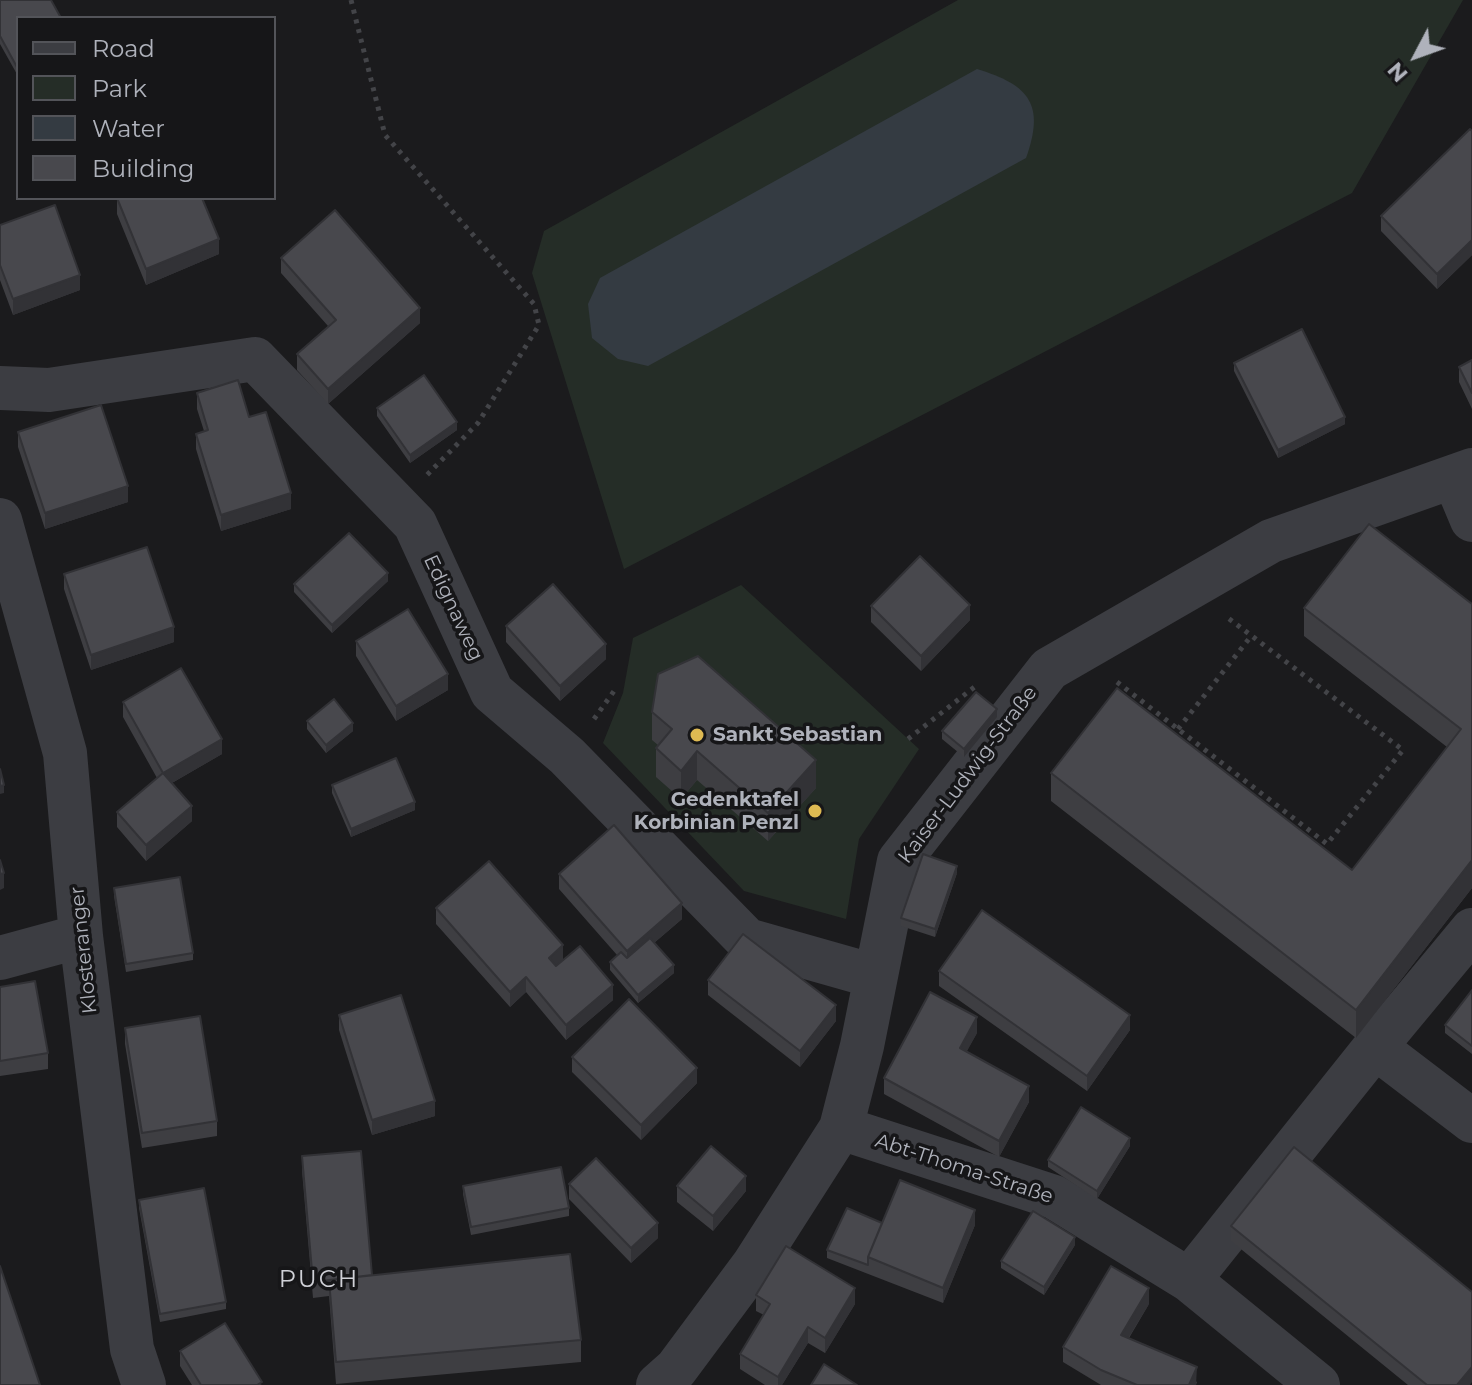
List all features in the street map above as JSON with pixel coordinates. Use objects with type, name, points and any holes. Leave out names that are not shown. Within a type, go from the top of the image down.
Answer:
[{"type":"street","name":"Edignaweg","points":[[0,388],[49,390],[255,359],[415,524],[492,692],[567,756],[747,940],[874,976]]},
{"type":"street","points":[[1463,474],[1472,520]]},
{"type":"street","name":"Kaiser-Ludwig-Straße","points":[[658,1385],[676,1369],[754,1264],[841,1128],[862,1046],[899,861],[1049,669],[1271,541],[1463,474]]},
{"type":"street","name":"Klosteranger","points":[[0,520],[65,753],[81,936],[132,1349],[144,1385]]},
{"type":"street","points":[[1189,1280],[1472,930]]},
{"type":"street","points":[[0,958],[81,936]]},
{"type":"street","points":[[1375,1047],[1472,1121]]},
{"type":"street","name":"Abt-Thoma-Straße","points":[[841,1128],[1054,1197],[1189,1280],[1318,1385]]},
{"type":"path","points":[[351,0],[385,135],[534,304],[539,325],[478,423],[397,506]]},
{"type":"path","points":[[1078,652],[1327,844],[1403,750],[1188,588]]},
{"type":"path","points":[[1178,729],[1252,635]]},
{"type":"path","points":[[908,739],[980,682]]},
{"type":"green space","points":[[958,0],[1463,0],[1352,193],[624,569],[532,273],[544,231]]},
{"type":"green space","points":[[741,585],[919,749],[859,839],[846,919],[744,891],[603,743],[623,693],[633,638]]},
{"type":"water","points":[[977,69],[1010,82],[1028,100],[1034,124],[1026,158],[648,366],[618,359],[592,338],[588,304],[600,278]]},
{"type":"building","points":[[0,0],[51,0],[60,16],[16,16],[16,65],[0,36]]},
{"type":"building","points":[[1470,129],[1472,240],[1437,274],[1381,216]]},
{"type":"building","points":[[118,200],[203,200],[219,239],[146,269]]},
{"type":"building","points":[[55,205],[80,275],[13,299],[0,265],[0,225]]},
{"type":"building","points":[[335,210],[420,308],[328,389],[297,354],[336,320],[281,258]]},
{"type":"building","points":[[1302,329],[1345,417],[1278,450],[1234,363]]},
{"type":"building","points":[[1472,360],[1472,393],[1459,367]]},
{"type":"building","points":[[424,375],[457,422],[410,455],[377,408]]},
{"type":"building","points":[[238,380],[249,417],[266,412],[291,493],[221,515],[196,434],[208,430],[197,393]]},
{"type":"building","points":[[101,405],[128,486],[45,513],[18,432]]},
{"type":"building","points":[[1369,524],[1472,604],[1472,860],[1356,1010],[1051,773],[1117,688],[1352,870],[1461,729],[1304,608]]},
{"type":"building","points":[[349,533],[388,573],[332,625],[294,584]]},
{"type":"building","points":[[147,547],[174,627],[91,655],[64,574]]},
{"type":"building","points":[[920,556],[970,605],[921,656],[871,606]]},
{"type":"building","points":[[553,584],[606,644],[560,686],[506,626]]},
{"type":"building","points":[[408,609],[448,674],[396,706],[356,641]]},
{"type":"building","points":[[698,656],[816,760],[768,813],[697,751],[681,771],[656,748],[672,729],[652,712],[658,674]]},
{"type":"building","points":[[181,668],[222,739],[163,773],[123,702]]},
{"type":"building","points":[[976,692],[997,709],[964,749],[942,731]]},
{"type":"building","points":[[334,699],[353,723],[326,745],[307,721]]},
{"type":"building","points":[[396,758],[415,802],[351,829],[332,785]]},
{"type":"building","points":[[163,773],[192,806],[146,845],[117,812]]},
{"type":"building","points":[[614,825],[682,903],[627,951],[559,874]]},
{"type":"building","points":[[923,854],[957,866],[935,929],[901,918]]},
{"type":"building","points":[[489,861],[563,945],[549,958],[556,966],[580,946],[613,985],[566,1025],[526,977],[510,992],[436,908]]},
{"type":"building","points":[[180,877],[193,953],[126,964],[114,888]]},
{"type":"building","points":[[982,910],[1130,1015],[1087,1076],[939,971]]},
{"type":"building","points":[[743,934],[836,1005],[800,1051],[708,980]]},
{"type":"building","points":[[650,938],[674,965],[638,995],[610,962],[621,952],[627,958]]},
{"type":"building","points":[[35,981],[48,1053],[0,1061],[0,987]]},
{"type":"building","points":[[1472,990],[1472,1046],[1445,1025]]},
{"type":"building","points":[[930,992],[977,1017],[960,1048],[1029,1086],[999,1141],[884,1078]]},
{"type":"building","points":[[401,995],[435,1101],[372,1120],[339,1015]]},
{"type":"building","points":[[629,999],[697,1068],[641,1125],[572,1057]]},
{"type":"building","points":[[200,1016],[217,1121],[142,1133],[125,1028]]},
{"type":"building","points":[[1081,1107],[1130,1138],[1097,1191],[1048,1160]]},
{"type":"building","points":[[711,1146],[746,1176],[713,1216],[677,1186]]},
{"type":"building","points":[[1294,1147],[1472,1292],[1472,1367],[1457,1385],[1427,1385],[1231,1226]]},
{"type":"building","points":[[361,1151],[372,1275],[313,1282],[302,1156]]},
{"type":"building","points":[[596,1158],[658,1223],[631,1248],[569,1184]]},
{"type":"building","points":[[561,1167],[569,1208],[471,1227],[463,1186]]},
{"type":"building","points":[[900,1180],[975,1210],[943,1288],[868,1257]]},
{"type":"building","points":[[204,1188],[226,1302],[160,1314],[139,1200]]},
{"type":"building","points":[[847,1208],[882,1223],[868,1257],[868,1265],[827,1250]]},
{"type":"building","points":[[1033,1211],[1075,1237],[1044,1287],[1001,1261]]},
{"type":"building","points":[[786,1246],[855,1288],[825,1338],[808,1327],[778,1377],[740,1354],[770,1304],[756,1295]]},
{"type":"building","points":[[570,1254],[581,1340],[336,1362],[329,1280]]},
{"type":"building","points":[[0,1266],[40,1385],[0,1385]]},
{"type":"building","points":[[1111,1266],[1149,1288],[1121,1335],[1197,1367],[1189,1385],[1137,1385],[1101,1370],[1063,1347]]},
{"type":"building","points":[[225,1323],[262,1382],[257,1385],[201,1385],[180,1351]]},
{"type":"building","points":[[824,1364],[857,1385],[811,1385]]},
{"type":"place","name":"Sankt Sebastian","points":[[697,735]]},
{"type":"place","name":"Gedenktafel Korbinian Penzl","points":[[815,811]]},
{"type":"district","name":"PUCH","points":[[319,1280]]}]
